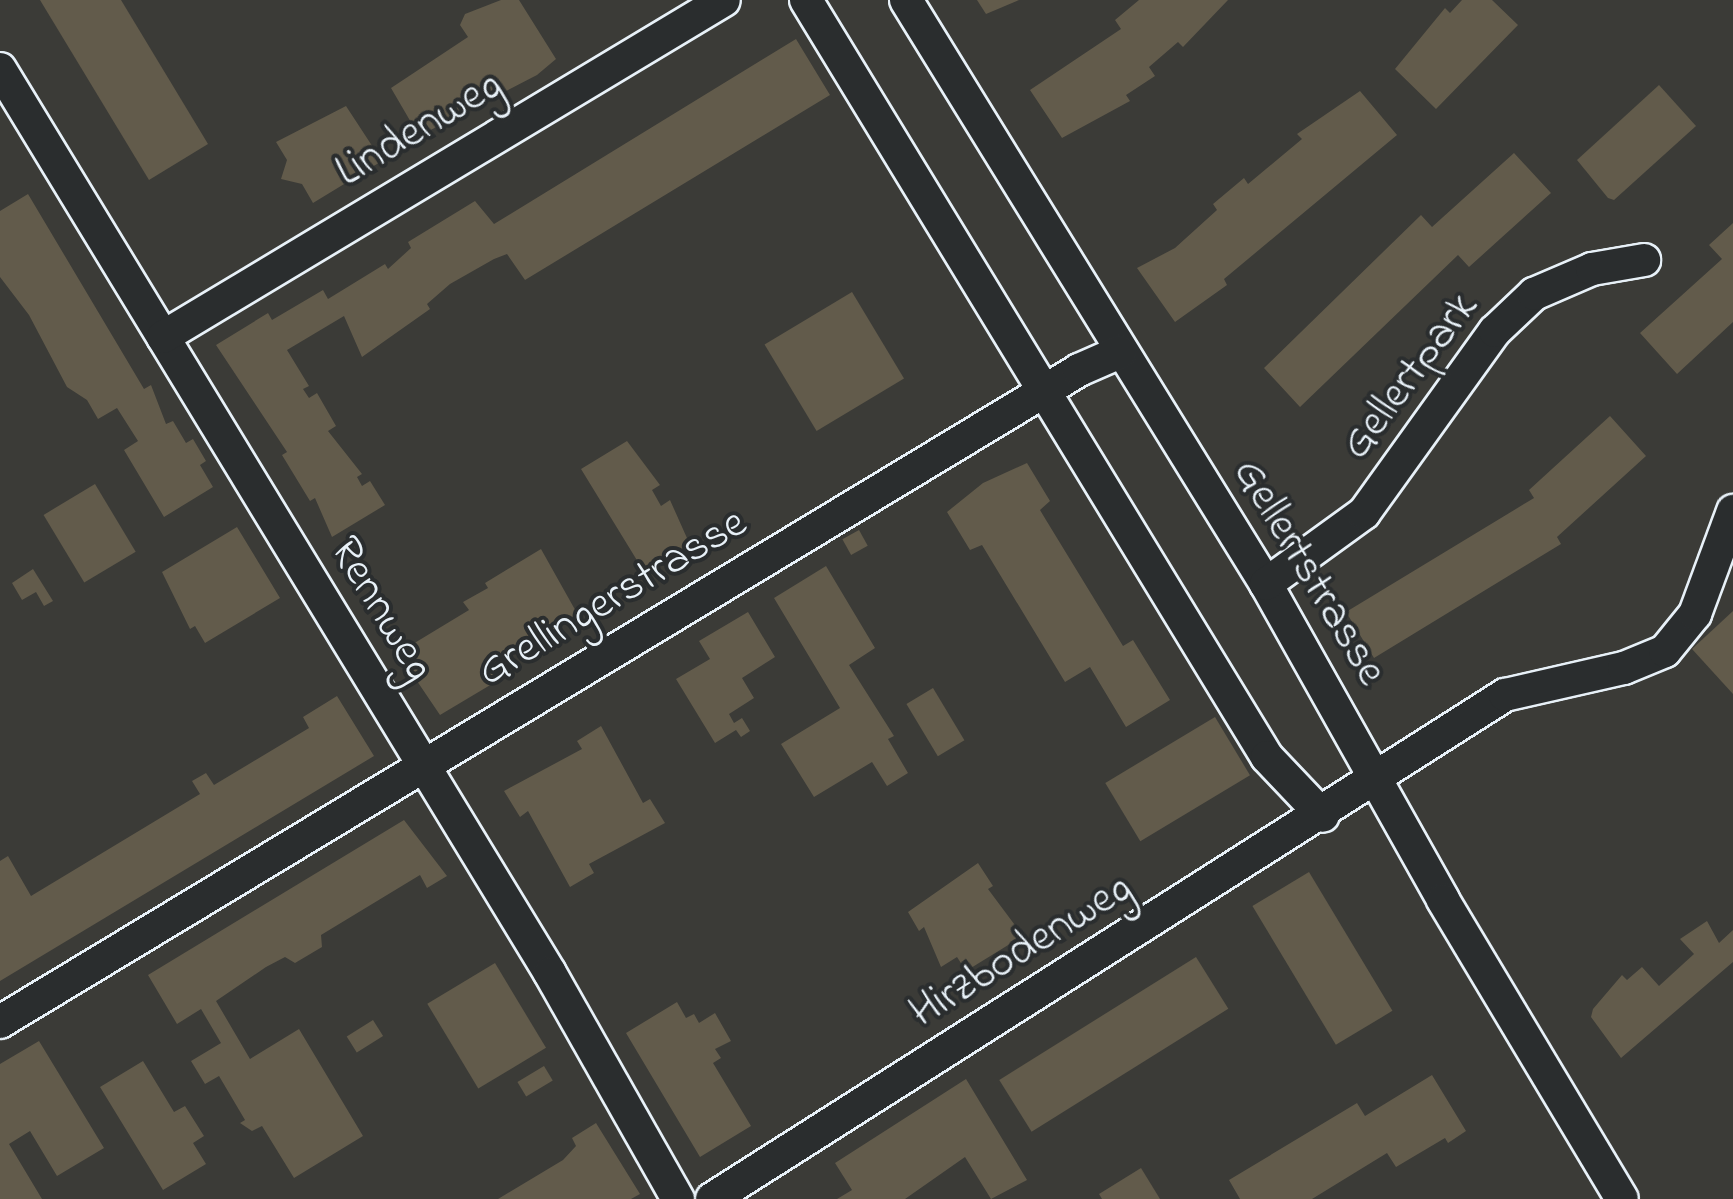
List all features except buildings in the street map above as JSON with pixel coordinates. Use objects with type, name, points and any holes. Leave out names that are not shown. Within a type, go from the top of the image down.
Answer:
[{"type":"street","name":"Lindenweg","points":[[163,338],[724,0]]},
{"type":"street","points":[[806,0],[1268,757],[1323,816]]},
{"type":"street","name":"Gellertstrasse","points":[[906,0],[1266,584],[1622,1199]]},
{"type":"street","name":"Rennweg","points":[[0,69],[550,973],[678,1199]]},
{"type":"street","name":"Gellertpark","points":[[1266,584],[1364,514],[1495,330],[1534,294],[1592,270],[1644,260]]},
{"type":"street","name":"Grellingerstrasse","points":[[0,1022],[1044,392],[1120,352]]},
{"type":"street","name":"Hirzbodenweg","points":[[712,1199],[1323,816],[1504,696],[1624,668],[1665,651],[1695,614],[1733,511]]}]
